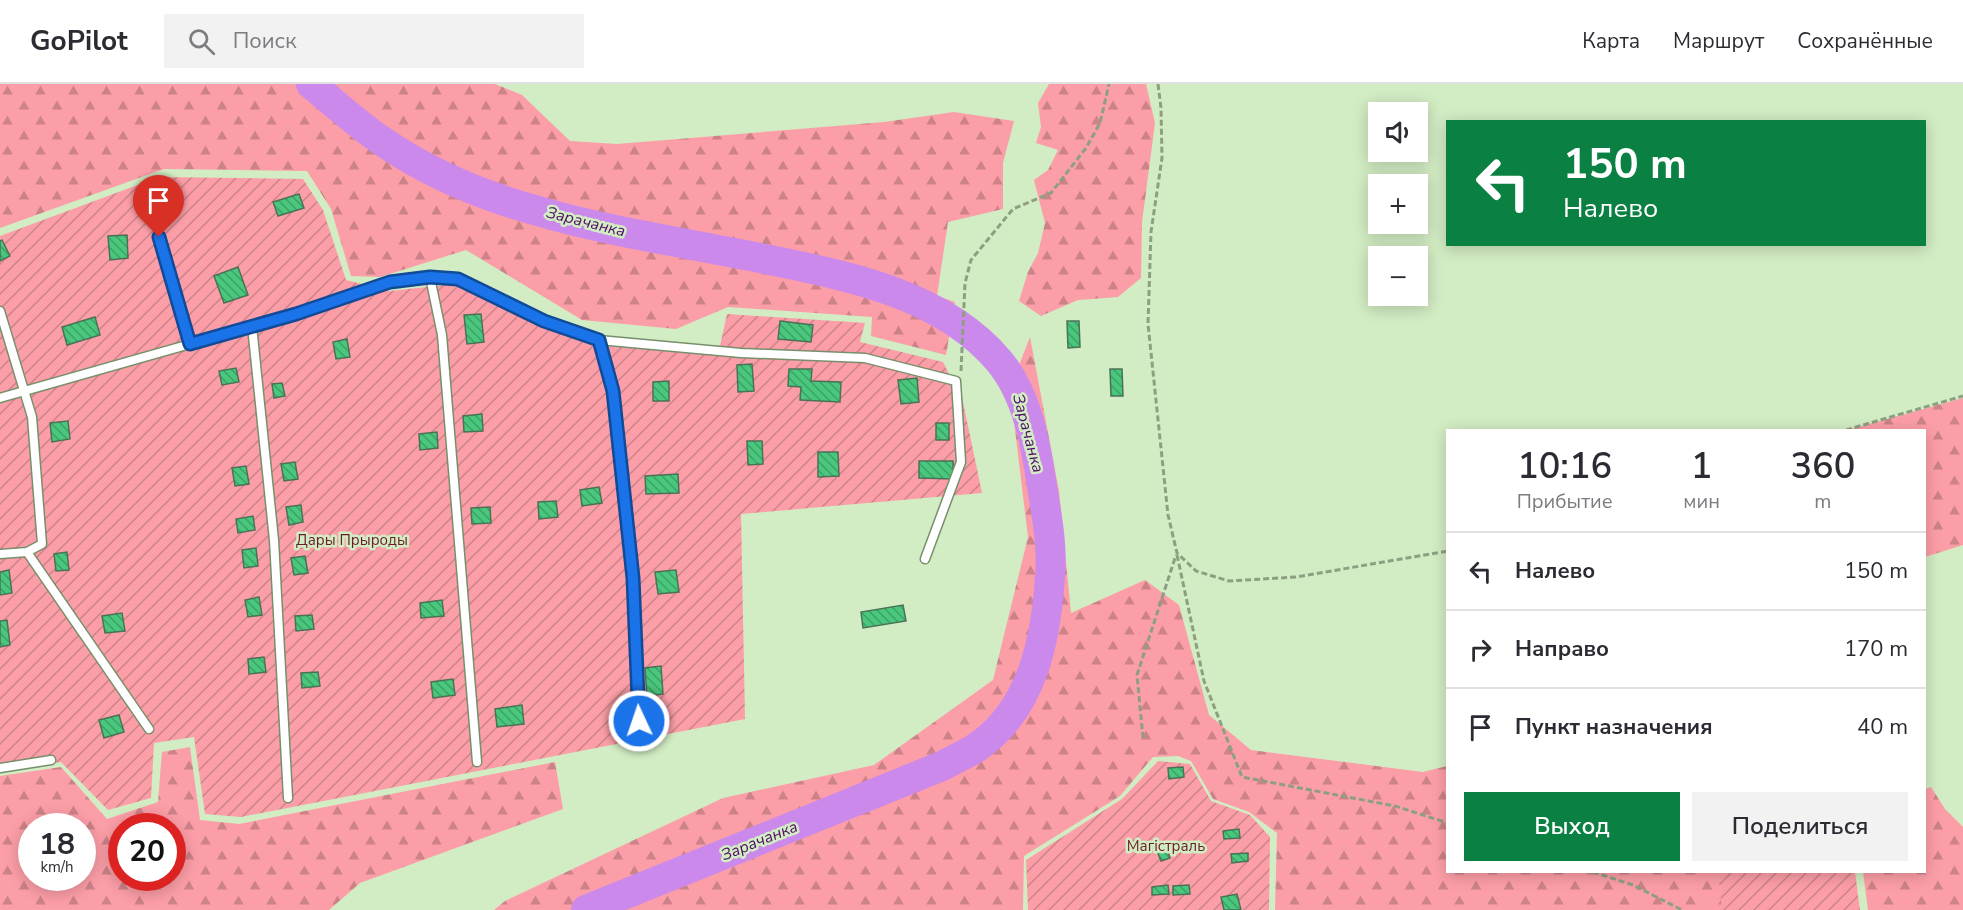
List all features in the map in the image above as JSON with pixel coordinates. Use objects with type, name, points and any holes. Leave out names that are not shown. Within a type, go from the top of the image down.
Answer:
[{"type":"lane","points":[[159,237],[190,344]]},
{"type":"lane","points":[[0,398],[296,314],[390,282],[430,277],[458,279],[544,321],[599,340],[741,353],[865,358],[956,381],[961,462],[926,559]]},
{"type":"lane","points":[[430,277],[442,335],[477,762]]},
{"type":"lane","points":[[0,310],[32,417],[42,544],[27,552],[0,554]]},
{"type":"lane","points":[[252,326],[274,540],[288,798]]},
{"type":"lane","points":[[599,340],[613,391],[633,578],[639,721]]},
{"type":"lane","points":[[27,552],[149,729]]},
{"type":"lane","points":[[0,768],[51,760]]},
{"type":"path","points":[[956,381],[961,369],[964,283],[971,260],[1013,209],[1051,193],[1086,148],[1100,123],[1109,84]]},
{"type":"path","points":[[1158,84],[1162,158],[1151,232],[1148,324],[1168,515],[1204,681],[1242,777],[1395,806],[1446,822]]},
{"type":"path","points":[[1849,429],[1963,396]]},
{"type":"path","points":[[1177,553],[1196,571],[1229,581],[1296,577],[1446,551]]},
{"type":"path","points":[[1143,738],[1137,675],[1177,553]]},
{"type":"path","points":[[1596,873],[1633,885],[1682,910]]},
{"type":"green space","points":[[0,84],[495,84],[522,95],[570,141],[617,144],[884,122],[954,112],[1014,121],[1003,163],[1003,209],[948,222],[937,296],[955,302],[946,355],[871,336],[872,317],[728,307],[676,329],[582,320],[466,250],[380,277],[351,276],[331,209],[307,171],[164,169],[0,228]]},
{"type":"green space","points":[[1049,84],[1146,84],[1155,123],[1142,222],[1141,278],[1118,297],[1078,300],[1041,316],[1019,301],[1028,272],[1038,253],[1045,223],[1034,180],[1048,170],[1058,150],[1036,143],[1041,127],[1038,103]]},
{"type":"green space","name":"Дары Прыроды","points":[[159,177],[303,179],[323,210],[346,280],[390,291],[454,284],[546,326],[718,355],[727,314],[865,323],[860,342],[943,362],[963,402],[982,493],[741,514],[745,719],[241,817],[205,814],[194,737],[154,743],[151,798],[108,810],[61,762],[0,770],[0,236]]},
{"type":"green space","points":[[1030,337],[1059,491],[1071,613],[1145,580],[1179,605],[1209,715],[1251,750],[1423,772],[1446,766],[1446,873],[1725,873],[1729,910],[1275,910],[1277,833],[1249,812],[1213,799],[1191,761],[1178,756],[1153,757],[1120,796],[1024,856],[1023,910],[494,910],[505,901],[723,798],[874,765],[993,680],[1028,537],[1010,388]]},
{"type":"green space","points":[[1963,398],[1963,545],[1926,557],[1926,429],[1851,429]]},
{"type":"green space","points":[[190,747],[200,820],[239,824],[555,762],[563,809],[360,883],[329,910],[0,910],[0,776],[61,767],[108,819],[108,891],[186,891],[186,813],[125,813],[158,802],[162,752]]},
{"type":"green space","name":"Магістраль","points":[[1158,761],[1190,764],[1211,801],[1250,815],[1270,837],[1269,910],[1028,910],[1026,860],[1122,799]]},
{"type":"green space","points":[[1931,787],[1945,809],[1963,827],[1963,910],[1868,910],[1863,873],[1926,873],[1926,789]]},
{"type":"green space","points":[[1718,873],[1855,873],[1860,910],[1722,910]]},
{"type":"building","points":[[299,194],[304,208],[278,216],[273,202]]},
{"type":"building","points":[[127,235],[128,258],[110,260],[108,236]]},
{"type":"building","points":[[2,240],[10,256],[0,261],[0,241]]},
{"type":"building","points":[[238,267],[248,295],[224,303],[214,276]]},
{"type":"building","points":[[481,314],[484,342],[467,344],[464,315]]},
{"type":"building","points":[[95,317],[100,335],[67,345],[62,327]]},
{"type":"building","points":[[780,321],[813,325],[811,342],[778,339]]},
{"type":"building","points":[[1067,321],[1079,321],[1080,347],[1068,348]]},
{"type":"building","points":[[347,339],[350,357],[336,359],[333,342]]},
{"type":"building","points":[[752,364],[754,391],[738,392],[737,365]]},
{"type":"building","points":[[236,368],[239,382],[222,385],[219,371]]},
{"type":"building","points":[[789,369],[812,369],[811,381],[841,382],[840,402],[800,400],[801,387],[788,386]]},
{"type":"building","points":[[1110,369],[1122,369],[1123,396],[1111,396]]},
{"type":"building","points":[[917,378],[919,402],[901,404],[898,380]]},
{"type":"building","points":[[669,381],[669,401],[653,401],[653,382]]},
{"type":"building","points":[[282,383],[285,396],[274,398],[272,384]]},
{"type":"building","points":[[482,414],[483,431],[464,432],[463,416]]},
{"type":"building","points":[[68,421],[70,439],[52,442],[50,423]]},
{"type":"building","points":[[936,423],[949,423],[949,440],[936,440]]},
{"type":"building","points":[[437,432],[438,448],[420,450],[419,434]]},
{"type":"building","points":[[747,441],[762,441],[763,464],[748,465]]},
{"type":"building","points":[[818,452],[838,452],[839,476],[818,477]]},
{"type":"building","points":[[919,461],[953,461],[953,479],[919,478]]},
{"type":"building","points":[[295,462],[298,479],[284,481],[281,464]]},
{"type":"building","points":[[246,466],[249,484],[235,486],[232,468]]},
{"type":"building","points":[[678,474],[679,493],[646,494],[645,476]]},
{"type":"building","points":[[599,487],[602,503],[582,506],[580,490]]},
{"type":"building","points":[[556,501],[558,517],[539,519],[538,502]]},
{"type":"building","points":[[301,505],[303,522],[289,525],[286,507]]},
{"type":"building","points":[[490,507],[491,523],[472,524],[471,508]]},
{"type":"building","points":[[253,516],[255,530],[238,533],[236,519]]},
{"type":"building","points":[[256,548],[258,566],[244,568],[242,550]]},
{"type":"building","points":[[67,552],[69,570],[56,571],[54,554]]},
{"type":"building","points":[[305,556],[308,573],[294,575],[291,558]]},
{"type":"building","points":[[9,570],[12,593],[0,595],[0,572]]},
{"type":"building","points":[[676,570],[679,592],[658,594],[655,572]]},
{"type":"building","points":[[259,597],[262,615],[248,617],[245,600]]},
{"type":"building","points":[[442,600],[444,616],[421,618],[420,603]]},
{"type":"building","points":[[903,605],[906,621],[863,628],[861,612]]},
{"type":"building","points":[[122,613],[125,631],[105,633],[102,616]]},
{"type":"building","points":[[312,615],[314,629],[296,631],[295,616]]},
{"type":"building","points":[[7,620],[10,645],[0,647],[0,621]]},
{"type":"building","points":[[264,657],[266,672],[249,674],[248,659]]},
{"type":"building","points":[[661,666],[663,694],[647,696],[645,668]]},
{"type":"building","points":[[318,672],[320,686],[302,688],[301,673]]},
{"type":"building","points":[[453,679],[455,695],[433,698],[431,682]]},
{"type":"building","points":[[522,705],[524,724],[497,727],[495,709]]},
{"type":"building","points":[[119,715],[124,732],[104,738],[99,720]]},
{"type":"building","points":[[1183,767],[1184,777],[1169,779],[1168,768]]},
{"type":"building","points":[[1239,829],[1240,838],[1224,839],[1223,831]]},
{"type":"building","points":[[1164,842],[1170,858],[1161,861],[1155,846]]},
{"type":"building","points":[[1248,853],[1248,861],[1232,863],[1231,854]]},
{"type":"building","points":[[1168,885],[1169,894],[1152,895],[1152,887]]},
{"type":"building","points":[[1189,885],[1190,894],[1173,895],[1173,886]]},
{"type":"building","points":[[1237,894],[1241,910],[1224,910],[1221,897]]},
{"type":"waterway","name":"Зарачанка","points":[[311,84],[364,128],[399,152],[454,181],[492,196],[584,223],[848,277],[915,301],[946,317],[974,337],[999,361],[1023,402],[1036,449],[1051,565],[1045,624],[1033,670],[1013,711],[998,729],[980,745],[942,766],[586,910]]},
{"type":"route","points":[[159,237],[190,344],[296,314],[390,282],[430,277],[458,279],[544,321],[599,340],[613,391],[620,474],[633,578],[639,721]]}]
